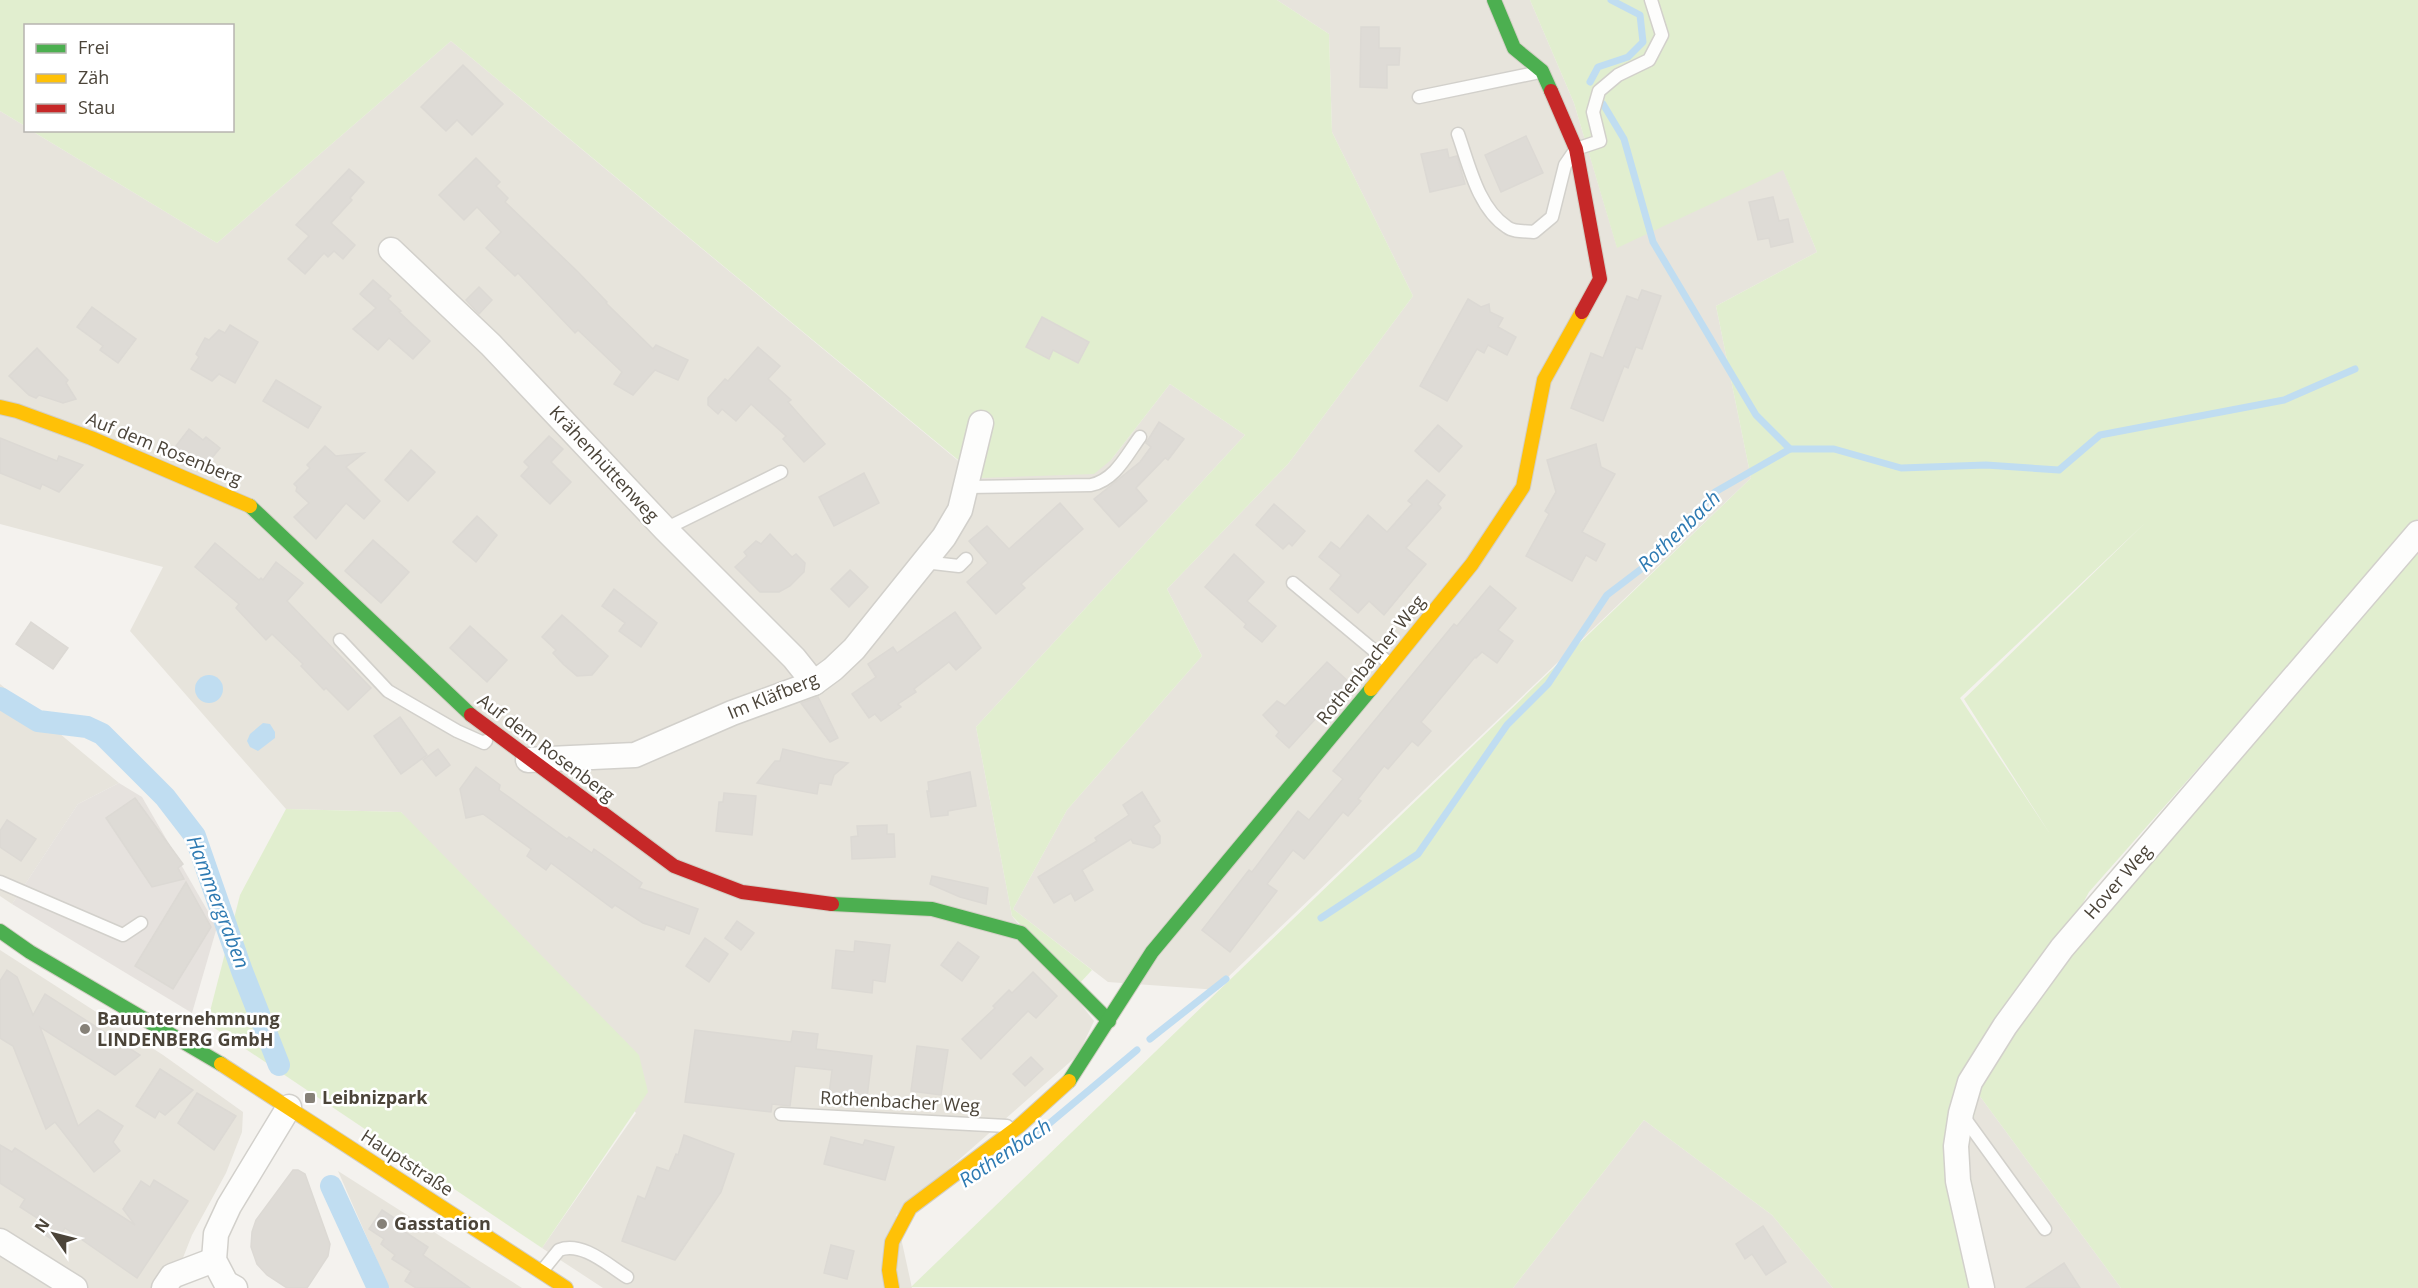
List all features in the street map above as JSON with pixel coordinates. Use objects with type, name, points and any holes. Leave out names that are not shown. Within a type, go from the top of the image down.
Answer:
[{"type":"street","name":"Rothenbacher Weg","points":[[892,1288],[889,1270],[892,1242],[910,1208],[1018,1126],[1070,1080],[1152,952],[1316,758],[1472,564],[1523,487],[1544,380],[1600,279],[1576,149],[1542,71],[1514,48],[1494,0]]},
{"type":"street","name":"Krähenhüttenweg","points":[[391,250],[491,345],[665,529],[794,658],[814,683]]},
{"type":"street","name":"Auf dem Rosenberg","points":[[0,407],[91,438],[247,502],[433,681],[495,735],[674,866],[742,892],[821,904],[932,909],[1021,933],[1109,1021]]},
{"type":"street","name":"Im Kläfberg","points":[[528,760],[634,755],[732,713],[814,683],[833,669],[854,649],[944,537],[955,519],[967,487],[981,423]]},
{"type":"street","name":"Hover Weg","points":[[1983,1288],[1958,1181],[1956,1146],[1960,1113],[1970,1082],[2004,1026],[2062,948],[2418,533]]},
{"type":"street","name":"Hauptstraße","points":[[0,931],[30,952],[196,1048],[566,1288]]},
{"type":"street","points":[[235,1288],[226,1282],[214,1260],[216,1234],[289,1107]]},
{"type":"street","points":[[0,1241],[75,1288]]},
{"type":"street","points":[[164,1288],[172,1276],[214,1260]]},
{"type":"lane","points":[[1458,134],[1475,184],[1490,210],[1508,228],[1534,232],[1552,218],[1565,165],[1576,149],[1600,141],[1593,112],[1599,91],[1618,75],[1649,60],[1662,35],[1651,0]]},
{"type":"lane","points":[[1419,97],[1542,71]]},
{"type":"lane","points":[[967,487],[1091,485],[1103,482],[1112,475],[1140,436]]},
{"type":"lane","points":[[665,529],[781,472]]},
{"type":"lane","points":[[923,562],[963,562]]},
{"type":"lane","points":[[1293,583],[1390,664]]},
{"type":"lane","points":[[339,640],[388,691],[457,731],[484,743],[495,735]]},
{"type":"lane","points":[[0,882],[123,935],[141,922]]},
{"type":"lane","points":[[1960,1113],[2045,1229]]},
{"type":"lane","name":"Rothenbacher Weg","points":[[781,1114],[1018,1126]]},
{"type":"lane","points":[[542,1272],[559,1250],[574,1248],[584,1251],[627,1277]]},
{"type":"shaded area","points":[[1277,0],[1530,0],[1574,103],[1617,247],[1783,169],[1817,252],[1716,306],[1751,478],[1226,979],[1218,990],[1108,982],[1013,909],[1067,810],[1202,656],[1167,589],[1288,464],[1413,296],[1332,132],[1329,34]]},
{"type":"shaded area","points":[[451,41],[979,478],[1111,460],[1170,384],[1245,435],[976,727],[1012,916],[1094,1021],[1078,1055],[896,1215],[912,1288],[603,1288],[542,1248],[636,1113],[401,812],[286,809],[130,631],[163,567],[0,524],[0,111],[24,125],[24,132],[34,132],[217,243]]},
{"type":"shaded area","points":[[0,684],[119,783],[78,804],[12,904],[0,896]]},
{"type":"shaded area","points":[[119,783],[142,797],[217,927],[192,1013],[12,904],[78,804]]},
{"type":"shaded area","points":[[0,950],[163,1055],[243,1112],[242,1132],[226,1173],[192,1235],[171,1288],[0,1288]]},
{"type":"shaded area","points":[[1979,1095],[2121,1288],[1995,1288],[1966,1154]]},
{"type":"shaded area","points":[[1644,1120],[1772,1215],[1833,1288],[1513,1288]]},
{"type":"shaded area","points":[[338,1171],[522,1288],[389,1288]]},
{"type":"green space","points":[[0,0],[1277,0],[1329,34],[1332,132],[1413,296],[1288,464],[1167,589],[1202,656],[1067,810],[1013,909],[1092,970],[1079,984],[1012,916],[976,727],[1245,435],[1170,384],[1111,460],[1094,474],[980,478],[451,41],[217,243],[34,132],[234,132],[234,24],[24,24],[24,125],[0,111]]},
{"type":"green space","points":[[1530,0],[2418,0],[2418,519],[2089,892],[2018,1023],[2037,996],[2418,541],[2418,1288],[2121,1288],[1979,1095],[1966,1154],[1995,1288],[1833,1288],[1772,1215],[1644,1120],[1513,1288],[911,1287],[1751,478],[1716,306],[1817,252],[1783,170],[1617,248],[1574,103]],"holes":[[[2145,523],[1964,699],[2050,834],[1960,698]]]},
{"type":"green space","points":[[286,809],[401,812],[639,1055],[648,1092],[542,1248],[207,1023],[240,895]]},
{"type":"water","points":[[209,675],[219,679],[223,689],[219,699],[209,703],[199,699],[195,689],[199,679]]},
{"type":"water","points":[[263,723],[270,724],[275,732],[275,738],[258,751],[250,747],[247,741],[250,734]]},
{"type":"building","points":[[1361,27],[1379,27],[1379,48],[1400,48],[1399,65],[1387,65],[1387,88],[1360,87]]},
{"type":"building","points":[[463,65],[503,104],[472,135],[457,120],[446,131],[421,107]]},
{"type":"building","points":[[1526,136],[1543,173],[1501,192],[1485,155]]},
{"type":"building","points":[[1447,149],[1449,158],[1457,156],[1465,184],[1430,192],[1421,154]]},
{"type":"building","points":[[476,158],[500,182],[496,186],[508,198],[505,202],[653,349],[656,345],[688,360],[678,380],[655,370],[633,395],[614,384],[622,372],[578,330],[575,333],[518,273],[515,276],[486,248],[501,232],[477,207],[464,220],[439,195]]},
{"type":"building","points":[[349,169],[364,182],[350,198],[352,200],[331,223],[355,245],[343,259],[334,251],[328,257],[324,253],[305,274],[288,259],[309,236],[296,225]]},
{"type":"building","points":[[1773,197],[1779,221],[1788,219],[1793,242],[1771,247],[1769,238],[1758,240],[1749,202]]},
{"type":"building","points":[[373,280],[391,296],[388,299],[401,311],[399,312],[430,341],[413,359],[389,338],[378,350],[353,329],[376,308],[360,294]]},
{"type":"building","points":[[479,287],[492,300],[479,314],[466,300]]},
{"type":"building","points":[[1642,290],[1661,296],[1642,349],[1636,347],[1628,368],[1624,366],[1603,421],[1571,408],[1591,353],[1603,358],[1627,296],[1638,300]]},
{"type":"building","points":[[1468,299],[1481,307],[1489,304],[1490,312],[1503,318],[1498,327],[1516,337],[1507,355],[1488,345],[1484,353],[1477,349],[1447,401],[1420,386]]},
{"type":"building","points":[[92,307],[136,339],[118,363],[100,350],[103,346],[77,327]]},
{"type":"building","points":[[1042,317],[1089,342],[1078,363],[1053,350],[1049,359],[1026,347]]},
{"type":"building","points":[[230,325],[258,342],[235,383],[219,374],[212,381],[191,369],[199,357],[196,354],[205,338],[209,340],[219,330],[225,333]]},
{"type":"building","points":[[758,347],[780,366],[768,379],[791,400],[788,402],[825,444],[804,462],[783,439],[786,436],[751,404],[736,421],[722,409],[718,414],[708,405],[708,398],[725,379],[728,381]]},
{"type":"building","points":[[37,348],[68,380],[66,383],[76,399],[63,403],[39,395],[36,398],[29,395],[9,376]]},
{"type":"building","points":[[276,380],[321,407],[308,428],[263,401]]},
{"type":"building","points":[[1159,422],[1184,439],[1168,460],[1165,458],[1136,488],[1147,501],[1119,527],[1094,499],[1140,462],[1151,447],[1146,443]]},
{"type":"building","points":[[1438,425],[1462,446],[1439,472],[1415,451]]},
{"type":"building","points":[[189,429],[203,440],[206,437],[220,448],[206,465],[192,454],[189,457],[176,446]]},
{"type":"building","points":[[549,436],[563,449],[551,462],[571,482],[550,504],[521,476],[529,467],[524,462]]},
{"type":"building","points":[[0,438],[57,461],[59,456],[83,465],[59,492],[42,484],[40,489],[0,473]]},
{"type":"building","points":[[1596,444],[1601,467],[1615,474],[1582,532],[1605,544],[1596,561],[1586,555],[1572,581],[1526,556],[1549,514],[1545,511],[1556,492],[1547,460]]},
{"type":"building","points":[[325,446],[336,456],[364,453],[346,467],[380,501],[364,519],[346,503],[316,539],[294,517],[309,503],[296,491],[297,487],[294,484],[310,468],[307,465]]},
{"type":"building","points":[[411,450],[435,472],[408,501],[385,480]]},
{"type":"building","points":[[864,473],[879,503],[834,526],[819,497]]},
{"type":"building","points":[[1427,480],[1445,495],[1438,504],[1441,508],[1406,548],[1426,564],[1384,615],[1369,601],[1358,613],[1330,589],[1341,575],[1319,557],[1331,542],[1340,549],[1368,515],[1387,532],[1412,504],[1408,501]]},
{"type":"building","points":[[1060,503],[1083,529],[1021,584],[1025,588],[996,614],[967,582],[988,563],[969,541],[987,526],[1009,549]]},
{"type":"building","points":[[1274,504],[1305,531],[1292,546],[1289,543],[1283,549],[1256,525]]},
{"type":"building","points":[[477,516],[497,535],[476,562],[453,542]]},
{"type":"building","points":[[770,534],[792,557],[796,554],[805,563],[804,572],[790,586],[779,592],[760,592],[735,567],[747,556],[744,552],[756,541],[761,544]]},
{"type":"building","points":[[373,540],[409,572],[381,603],[345,571]]},
{"type":"building","points":[[215,543],[259,580],[261,578],[263,580],[276,562],[303,583],[287,601],[371,688],[348,710],[326,688],[324,690],[301,666],[303,664],[272,634],[266,640],[236,608],[239,604],[195,567]]},
{"type":"building","points":[[1234,554],[1264,582],[1247,601],[1276,626],[1262,642],[1244,627],[1246,624],[1205,587]]},
{"type":"building","points":[[850,570],[868,587],[849,607],[831,589]]},
{"type":"building","points":[[1490,586],[1516,608],[1498,630],[1513,641],[1497,663],[1482,652],[1475,657],[1421,722],[1431,731],[1418,746],[1412,741],[1388,769],[1384,766],[1358,799],[1361,801],[1348,816],[1343,812],[1304,859],[1293,850],[1267,884],[1277,891],[1230,952],[1202,930],[1249,870],[1252,872],[1298,811],[1309,820],[1343,779],[1333,771],[1454,624],[1457,626]]},
{"type":"building","points":[[614,589],[657,623],[641,647],[619,631],[625,623],[602,606]]},
{"type":"building","points":[[955,612],[981,648],[956,670],[949,662],[914,689],[916,692],[898,704],[901,707],[881,721],[875,714],[869,718],[852,694],[876,677],[868,664],[893,647],[897,653]]},
{"type":"building","points":[[562,615],[608,656],[592,675],[577,676],[553,653],[556,650],[542,637]]},
{"type":"building","points":[[31,622],[68,648],[53,669],[16,644]]},
{"type":"building","points":[[470,626],[507,660],[487,682],[450,648]]},
{"type":"building","points":[[1327,662],[1349,682],[1289,748],[1276,736],[1279,732],[1263,715],[1277,701],[1285,706]]},
{"type":"building","points":[[818,697],[838,738],[830,742],[801,703]]},
{"type":"building","points":[[400,717],[427,755],[401,774],[374,736]]},
{"type":"building","points":[[438,749],[450,765],[436,776],[423,760]]},
{"type":"building","points":[[783,749],[848,763],[834,775],[831,785],[819,783],[817,794],[757,783],[775,761],[780,761]]},
{"type":"building","points":[[476,767],[500,785],[499,790],[567,839],[569,837],[592,853],[594,849],[642,883],[639,888],[698,909],[689,934],[666,925],[664,930],[643,923],[615,905],[612,908],[551,863],[546,870],[527,856],[531,849],[483,814],[466,818],[460,789]]},
{"type":"building","points":[[970,772],[976,806],[948,811],[948,815],[931,817],[928,782]]},
{"type":"building","points":[[1142,792],[1160,821],[1153,826],[1160,836],[1160,843],[1153,848],[1133,843],[1131,839],[1082,870],[1093,890],[1075,901],[1071,893],[1054,903],[1038,877],[1097,841],[1095,838],[1129,815],[1123,805]]},
{"type":"building","points":[[724,793],[756,796],[752,835],[716,831],[719,802],[723,802]]},
{"type":"building","points":[[135,798],[183,864],[178,868],[184,879],[152,887],[106,818]]},
{"type":"building","points":[[7,820],[36,839],[21,861],[0,847],[0,831]]},
{"type":"building","points":[[887,825],[887,834],[894,834],[895,857],[852,859],[851,837],[858,836],[857,826]]},
{"type":"building","points":[[932,876],[988,888],[986,904],[960,897],[930,884]]},
{"type":"building","points":[[186,882],[211,927],[173,989],[135,966]]},
{"type":"building","points":[[737,921],[754,933],[741,950],[725,938]]},
{"type":"building","points":[[705,938],[728,954],[709,982],[686,966]]},
{"type":"building","points":[[855,941],[890,945],[885,982],[873,980],[872,993],[832,988],[836,950],[854,952]]},
{"type":"building","points":[[958,942],[979,957],[962,981],[941,965]]},
{"type":"building","points":[[7,970],[17,977],[33,1015],[45,994],[140,1055],[115,1075],[40,1027],[78,1126],[98,1110],[123,1126],[113,1142],[120,1151],[94,1172],[55,1122],[46,1129],[13,1046],[0,1038],[0,981]]},
{"type":"building","points":[[1033,972],[1057,996],[1036,1018],[1028,1011],[981,1059],[962,1039],[995,1008],[993,1006],[1009,990],[1012,993]]},
{"type":"building","points":[[695,1030],[791,1042],[793,1031],[818,1034],[816,1049],[872,1056],[867,1098],[829,1094],[832,1070],[795,1066],[790,1106],[772,1104],[771,1112],[685,1102]]},
{"type":"building","points":[[917,1046],[948,1050],[941,1095],[911,1091]]},
{"type":"building","points":[[1031,1057],[1043,1069],[1025,1086],[1013,1074]]},
{"type":"building","points":[[160,1069],[193,1090],[165,1115],[159,1111],[155,1118],[136,1106]]},
{"type":"building","points":[[197,1093],[236,1116],[214,1150],[178,1123]]},
{"type":"building","points":[[684,1135],[734,1154],[721,1192],[675,1260],[622,1241],[638,1196],[645,1199],[657,1167],[669,1171],[676,1154],[678,1155]]},
{"type":"building","points":[[831,1137],[863,1145],[865,1140],[894,1147],[885,1180],[824,1164]]},
{"type":"building","points":[[0,1145],[12,1152],[15,1148],[135,1225],[123,1209],[141,1181],[150,1187],[154,1180],[188,1201],[137,1278],[65,1228],[56,1242],[39,1231],[45,1223],[20,1207],[25,1199],[0,1183]]},
{"type":"building","points":[[293,1170],[305,1174],[330,1244],[328,1256],[307,1288],[287,1288],[267,1275],[257,1264],[251,1247],[256,1220]]},
{"type":"building","points":[[382,1210],[396,1219],[393,1224],[428,1247],[423,1255],[470,1288],[416,1288],[405,1281],[411,1271],[392,1259],[395,1255],[381,1244],[384,1239],[369,1229]]},
{"type":"building","points":[[1763,1226],[1786,1262],[1766,1275],[1752,1254],[1745,1259],[1736,1244]]},
{"type":"building","points":[[831,1245],[854,1251],[847,1279],[824,1273]]},
{"type":"building","points":[[2064,1263],[2080,1288],[2026,1288]]},
{"type":"waterway","name":"Rothenbach","points":[[1590,82],[1598,67],[1628,57],[1643,42],[1640,15],[1611,0]]},
{"type":"waterway","name":"Rothenbach","points":[[1321,918],[1418,854],[1507,725],[1548,684],[1607,595],[1653,560],[1715,492],[1790,449],[1756,415],[1653,242],[1624,139],[1603,104]]},
{"type":"waterway","points":[[1790,449],[1834,449],[1901,468],[1986,465],[2059,470],[2100,435],[2284,400],[2355,369]]},
{"type":"waterway","name":"Hammergraben","points":[[0,698],[38,721],[87,727],[102,734],[165,797],[195,836],[242,971],[279,1065]]},
{"type":"waterway","name":"Rothenbach","points":[[1150,1039],[1226,979]]},
{"type":"waterway","name":"Rothenbach","points":[[1011,1152],[1026,1143],[1137,1050]]},
{"type":"waterway","name":"Hammergraben","points":[[331,1186],[378,1288]]},
{"type":"traffic: fast","points":[[1494,0],[1514,48],[1542,71],[1551,91]]},
{"type":"traffic: fast","points":[[250,506],[471,715]]},
{"type":"traffic: fast","points":[[1069,1081],[1152,952],[1371,689]]},
{"type":"traffic: fast","points":[[832,904],[932,909],[1021,933],[1109,1021]]},
{"type":"traffic: fast","points":[[0,931],[30,952],[221,1064]]},
{"type":"traffic: slow","points":[[1371,689],[1472,564],[1523,487],[1544,380],[1582,312]]},
{"type":"traffic: slow","points":[[0,407],[91,438],[250,506]]},
{"type":"traffic: slow","points":[[221,1064],[566,1288]]},
{"type":"traffic: slow","points":[[892,1288],[889,1270],[892,1242],[910,1208],[1018,1127],[1069,1081]]},
{"type":"traffic: jam","points":[[1551,91],[1576,149],[1600,279],[1582,312]]},
{"type":"traffic: jam","points":[[471,715],[674,866],[742,892],[832,904]]},
{"type":"place","name":"Bauunternehmnung LINDENBERG GmbH","points":[[85,1029]]},
{"type":"place","name":"Leibnizpark","points":[[310,1098]]},
{"type":"place","name":"Gasstation","points":[[382,1224]]}]
